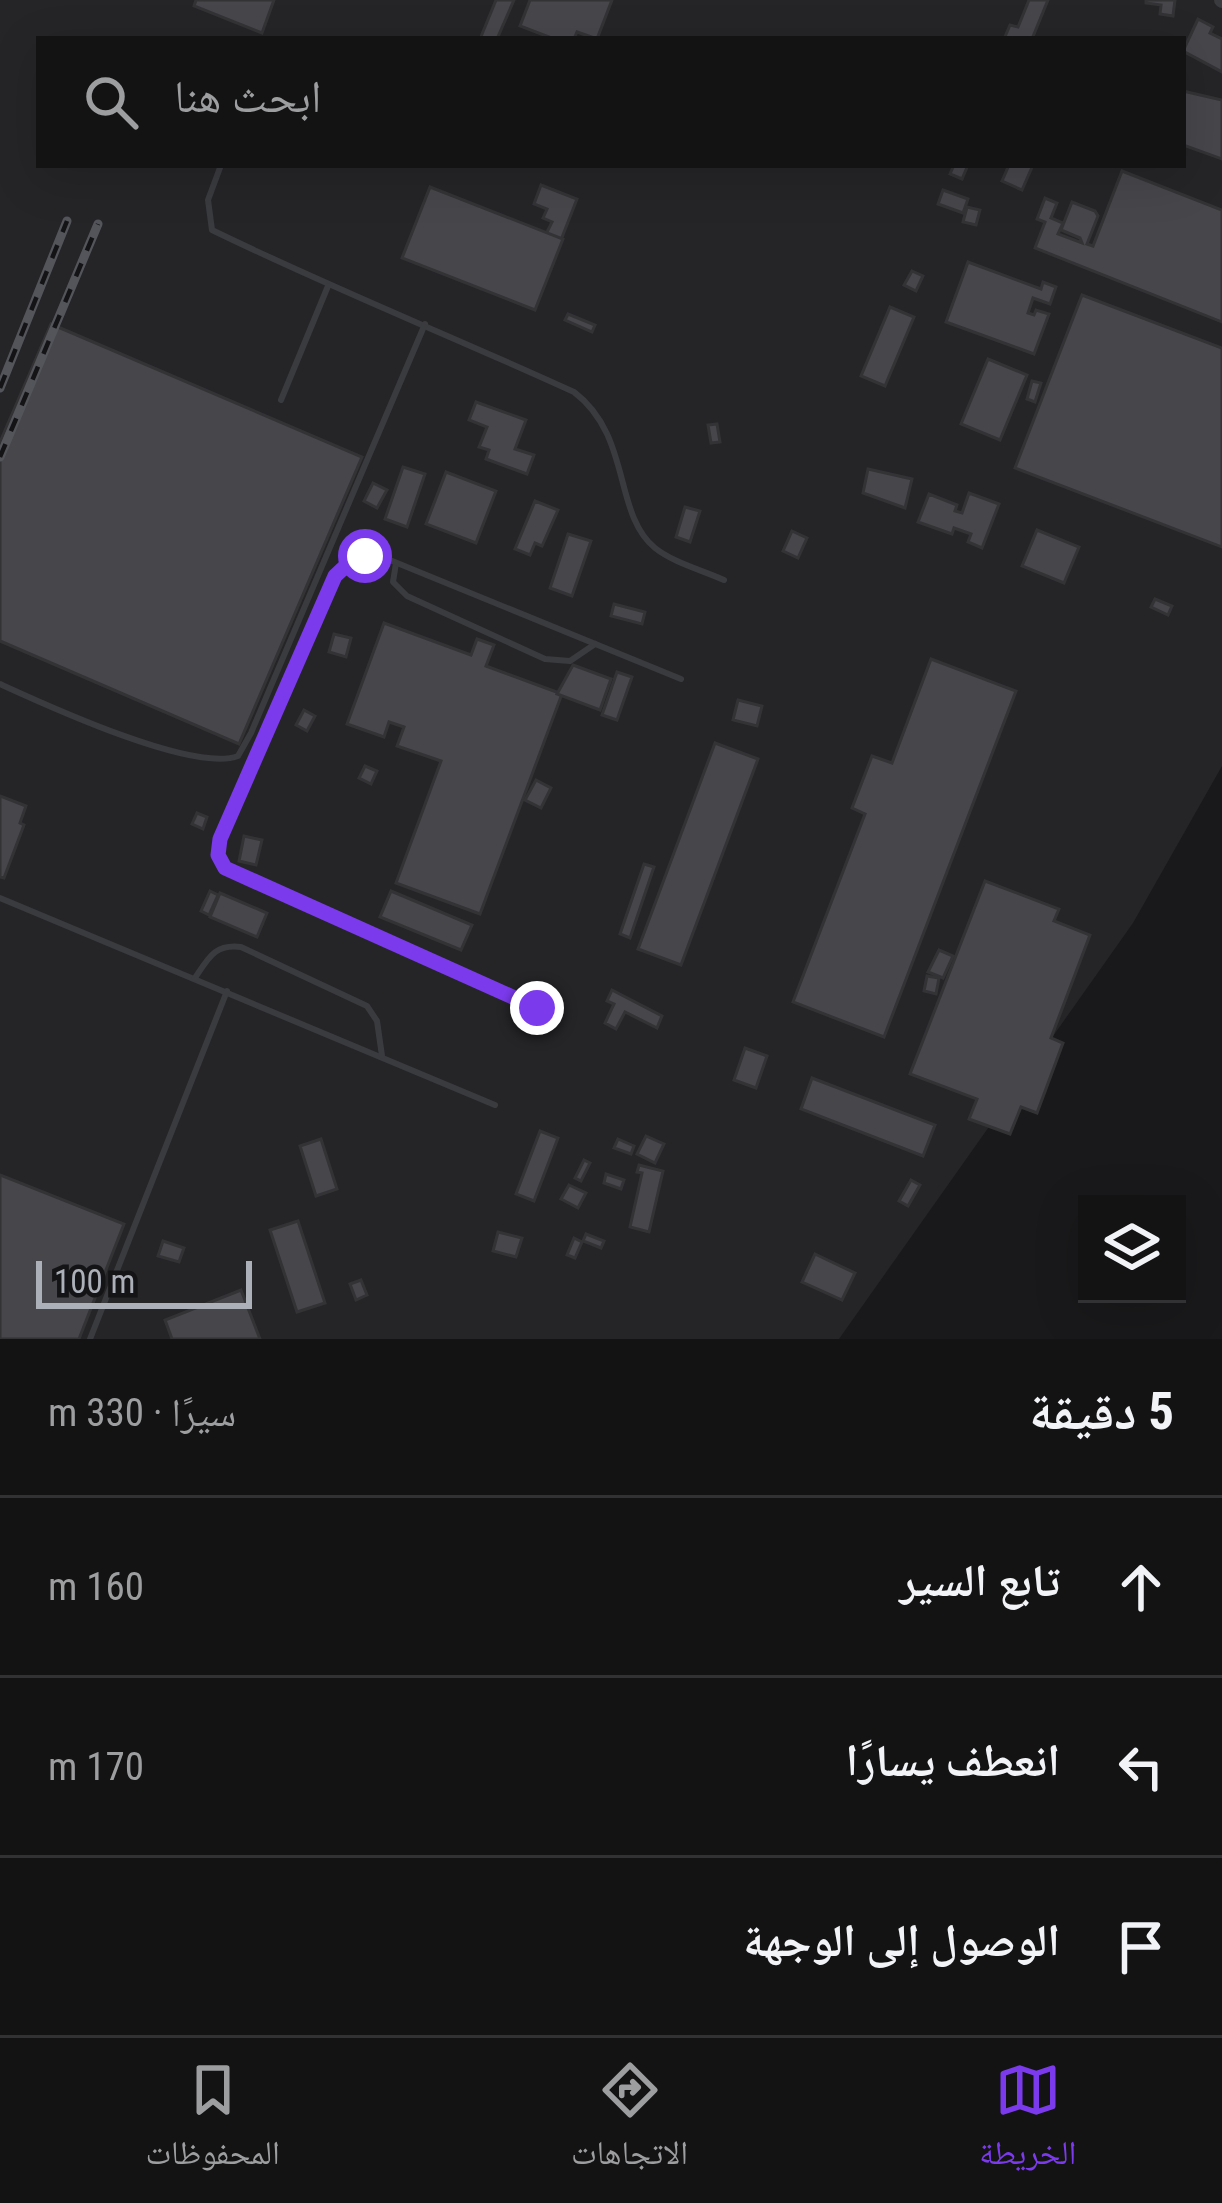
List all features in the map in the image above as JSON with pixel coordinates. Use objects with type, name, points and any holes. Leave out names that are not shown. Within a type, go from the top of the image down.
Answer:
[{"type":"lane","points":[[220,168],[208,200],[212,230],[328,286],[425,323],[574,392],[605,424],[640,530],[656,548],[724,580]]},
{"type":"lane","points":[[281,400],[328,286]]},
{"type":"lane","points":[[0,684],[153,745],[212,760],[238,756],[425,323]]},
{"type":"lane","points":[[537,1008],[225,868],[218,855],[220,839],[241,785],[335,576],[365,556],[396,562],[681,679]]},
{"type":"lane","points":[[396,562],[393,582],[407,596],[545,659],[570,661],[595,644]]},
{"type":"lane","points":[[0,898],[495,1105]]},
{"type":"lane","points":[[195,978],[212,951],[225,945],[241,947],[368,1006],[382,1057]]},
{"type":"lane","points":[[90,1339],[227,991]]},
{"type":"shaded area","points":[[0,0],[1222,0],[1222,766],[1133,923],[839,1339],[0,1339]]},
{"type":"building","points":[[196,0],[274,0],[262,33],[194,6]]},
{"type":"building","points":[[496,0],[514,0],[498,36],[481,36]]},
{"type":"building","points":[[530,0],[612,0],[598,36],[577,32],[575,36],[546,36],[520,26]]},
{"type":"building","points":[[1029,0],[1048,0],[1033,36],[1005,36],[1010,25],[1018,27]]},
{"type":"building","points":[[1146,0],[1175,0],[1173,16],[1160,14],[1161,5]]},
{"type":"building","points":[[1198,19],[1213,27],[1210,33],[1222,39],[1222,72],[1186,53]]},
{"type":"building","points":[[1186,92],[1222,100],[1222,159],[1186,146]]},
{"type":"building","points":[[953,168],[967,168],[962,179],[950,174]]},
{"type":"building","points":[[1008,168],[1032,168],[1022,190],[1002,181]]},
{"type":"building","points":[[1122,171],[1222,210],[1222,322],[1035,248],[1045,222],[1037,219],[1045,198],[1057,203],[1051,218],[1063,223],[1058,234],[1082,243],[1061,230],[1072,202],[1095,211],[1098,216],[1087,244],[1093,246]]},
{"type":"building","points":[[541,185],[577,199],[561,240],[546,234],[552,222],[543,218],[547,209],[534,204]]},
{"type":"building","points":[[430,187],[563,239],[535,310],[402,258]]},
{"type":"building","points":[[943,190],[968,199],[963,213],[938,204]]},
{"type":"building","points":[[967,207],[980,210],[976,225],[963,222]]},
{"type":"building","points":[[968,262],[1041,289],[1043,282],[1056,287],[1050,304],[1033,298],[1028,313],[1049,314],[1034,354],[946,322]]},
{"type":"building","points":[[912,271],[923,276],[916,291],[904,285]]},
{"type":"building","points":[[1082,295],[1222,348],[1222,547],[1015,468]]},
{"type":"building","points":[[890,307],[914,317],[885,386],[861,376]]},
{"type":"building","points":[[568,314],[595,325],[592,332],[565,320]]},
{"type":"building","points":[[51,324],[362,457],[239,744],[0,641],[0,442]]},
{"type":"building","points":[[988,359],[1027,375],[1000,440],[961,424]]},
{"type":"building","points":[[1032,381],[1041,383],[1035,402],[1027,399]]},
{"type":"building","points":[[476,402],[526,420],[515,449],[534,455],[527,474],[486,459],[489,450],[479,447],[487,427],[469,420]]},
{"type":"building","points":[[717,424],[720,442],[711,443],[708,425]]},
{"type":"building","points":[[403,467],[425,474],[407,527],[385,519]]},
{"type":"building","points":[[868,469],[912,479],[905,508],[863,493]]},
{"type":"building","points":[[446,472],[496,491],[476,543],[426,524]]},
{"type":"building","points":[[373,483],[387,490],[377,508],[364,501]]},
{"type":"building","points":[[969,493],[999,504],[982,548],[968,542],[971,534],[954,528],[952,534],[918,522],[929,494],[957,505],[955,511],[962,513]]},
{"type":"building","points":[[535,501],[558,510],[542,546],[535,543],[530,555],[515,549]]},
{"type":"building","points":[[685,507],[700,511],[690,542],[676,537]]},
{"type":"building","points":[[1037,530],[1079,547],[1064,583],[1022,566]]},
{"type":"building","points":[[792,531],[807,538],[798,558],[783,551]]},
{"type":"building","points":[[568,534],[591,541],[572,596],[550,588]]},
{"type":"building","points":[[1155,599],[1172,606],[1168,615],[1151,607]]},
{"type":"building","points":[[614,604],[645,612],[642,624],[611,616]]},
{"type":"building","points":[[384,623],[471,655],[477,639],[494,645],[486,666],[562,694],[480,914],[396,883],[441,761],[397,746],[404,727],[389,722],[384,737],[347,724]]},
{"type":"building","points":[[334,634],[351,638],[346,657],[329,652]]},
{"type":"building","points":[[931,659],[1016,691],[884,1037],[793,1002],[865,814],[852,808],[872,756],[892,763]]},
{"type":"building","points":[[573,665],[611,679],[600,710],[557,694]]},
{"type":"building","points":[[617,672],[632,677],[617,720],[602,715]]},
{"type":"building","points":[[738,700],[762,706],[757,726],[733,720]]},
{"type":"building","points":[[304,710],[315,716],[307,731],[296,725]]},
{"type":"building","points":[[715,743],[758,759],[681,965],[638,949]]},
{"type":"building","points":[[365,766],[377,771],[371,784],[359,778]]},
{"type":"building","points":[[536,780],[551,788],[541,808],[525,800]]},
{"type":"building","points":[[0,796],[26,806],[20,823],[24,825],[4,878],[0,877]]},
{"type":"building","points":[[197,813],[207,817],[203,829],[192,824]]},
{"type":"building","points":[[244,836],[262,840],[256,865],[239,861]]},
{"type":"building","points":[[644,864],[654,867],[630,938],[620,934]]},
{"type":"building","points":[[985,881],[1059,909],[1054,921],[1090,935],[1051,1038],[1063,1043],[1037,1113],[1021,1107],[1010,1134],[969,1119],[977,1099],[910,1074]]},
{"type":"building","points":[[210,891],[218,895],[209,915],[201,911]]},
{"type":"building","points":[[391,891],[472,925],[461,950],[380,917]]},
{"type":"building","points":[[220,893],[267,913],[257,937],[210,917]]},
{"type":"building","points":[[939,950],[953,956],[943,978],[928,972]]},
{"type":"building","points":[[927,976],[939,978],[936,994],[924,991]]},
{"type":"building","points":[[612,990],[662,1016],[657,1028],[625,1012],[616,1029],[605,1023],[614,1004],[607,1001]]},
{"type":"building","points":[[745,1048],[767,1056],[756,1088],[734,1080]]},
{"type":"building","points":[[812,1078],[935,1125],[923,1156],[801,1109]]},
{"type":"building","points":[[540,1131],[558,1138],[534,1201],[516,1194]]},
{"type":"building","points":[[646,1136],[664,1144],[655,1163],[637,1154]]},
{"type":"building","points":[[321,1139],[337,1189],[316,1196],[300,1146]]},
{"type":"building","points":[[618,1139],[634,1146],[631,1154],[614,1148]]},
{"type":"building","points":[[584,1160],[590,1163],[581,1181],[575,1178]]},
{"type":"building","points":[[639,1165],[663,1171],[649,1232],[630,1227],[642,1173],[637,1172]]},
{"type":"building","points":[[606,1174],[624,1180],[621,1189],[604,1183]]},
{"type":"building","points":[[0,1175],[124,1224],[79,1339],[0,1339]]},
{"type":"building","points":[[911,1180],[920,1185],[908,1206],[899,1201]]},
{"type":"building","points":[[569,1185],[586,1193],[578,1208],[561,1199]]},
{"type":"building","points":[[298,1221],[325,1303],[297,1312],[270,1230]]},
{"type":"building","points":[[498,1232],[522,1238],[516,1257],[493,1251]]},
{"type":"building","points":[[586,1234],[604,1241],[601,1248],[583,1241]]},
{"type":"building","points":[[574,1238],[582,1242],[575,1258],[567,1255]]},
{"type":"building","points":[[163,1241],[184,1248],[179,1262],[158,1256]]},
{"type":"building","points":[[815,1254],[855,1273],[842,1300],[802,1282]]},
{"type":"building","points":[[361,1280],[367,1295],[356,1300],[350,1284]]},
{"type":"building","points":[[241,1290],[260,1339],[172,1339],[165,1320]]},
{"type":"railway","points":[[0,388],[67,221]]},
{"type":"railway","points":[[0,457],[98,224]]},
{"type":"route","points":[[365,556],[335,576],[241,785],[218,855],[225,868],[537,1008]]}]
